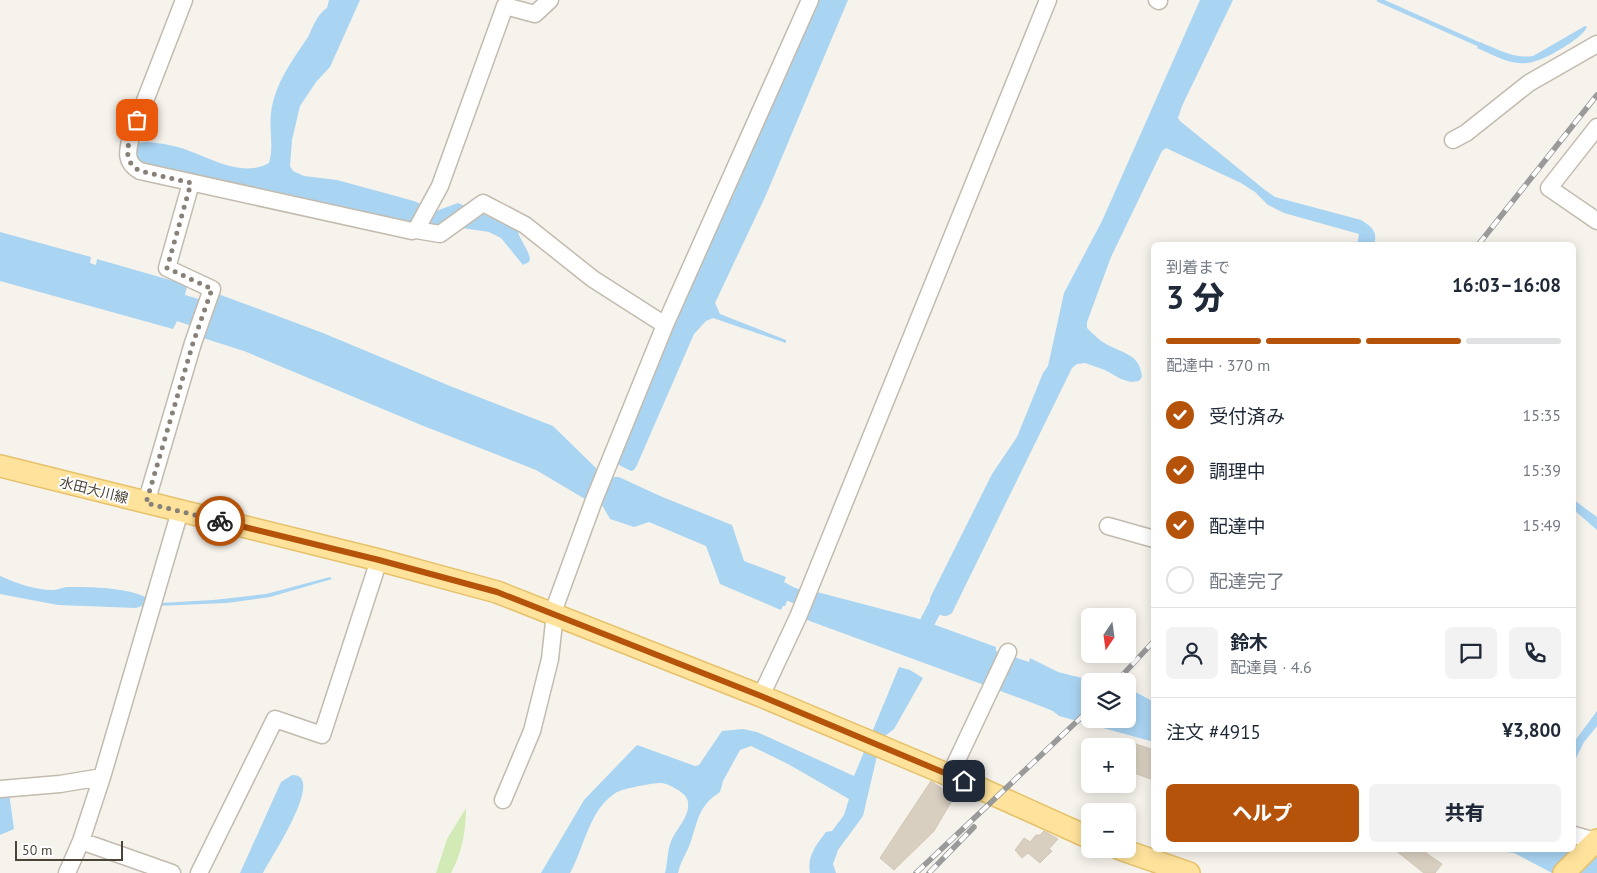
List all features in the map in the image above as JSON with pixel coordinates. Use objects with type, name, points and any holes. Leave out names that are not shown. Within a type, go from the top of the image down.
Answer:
[{"type":"main road","name":"水田大川線","points":[[0,466],[379,560],[497,592],[761,696],[950,775],[1081,834]]},
{"type":"main road","points":[[1564,873],[1589,841]]},
{"type":"main road","points":[[1136,855],[1188,873]]},
{"type":"street","points":[[184,0],[127,150],[128,159],[132,167],[140,171],[191,183],[412,231],[440,234],[483,203],[525,225],[593,279],[666,325]]},
{"type":"street","points":[[416,230],[440,186],[505,6],[535,14],[550,0]]},
{"type":"street","points":[[503,800],[532,731],[550,659],[555,620],[553,614],[594,500],[666,325],[810,0]]},
{"type":"street","points":[[761,696],[815,576],[1048,0]]},
{"type":"street","points":[[1453,140],[1529,83],[1597,44]]},
{"type":"street","points":[[1597,127],[1549,188],[1597,221]]},
{"type":"street","points":[[146,503],[193,343],[212,289],[167,268],[191,183]]},
{"type":"street","points":[[67,873],[81,841],[102,777],[180,511]]},
{"type":"street","points":[[1108,526],[1151,538]]},
{"type":"street","points":[[199,873],[275,718],[322,736],[379,560]]},
{"type":"street","points":[[950,775],[1008,652]]},
{"type":"street","points":[[0,789],[60,784],[102,777]]},
{"type":"street","points":[[81,841],[172,873]]},
{"type":"green space","points":[[466,808],[463,841],[455,865],[451,873],[436,873],[447,839]]},
{"type":"water","points":[[329,0],[360,0],[330,67],[316,82],[300,106],[292,140],[290,166],[293,171],[304,176],[337,180],[414,201],[436,211],[458,203],[517,229],[529,255],[529,262],[523,265],[501,238],[489,232],[455,227],[425,227],[319,204],[270,191],[125,161],[121,147],[147,142],[181,148],[220,163],[240,168],[259,167],[269,163],[271,151],[271,113],[276,92],[318,17],[327,8]]},
{"type":"water","points":[[814,0],[848,0],[766,195],[715,303],[720,314],[786,340],[786,343],[713,318],[706,321],[694,334],[637,465],[631,471],[617,464],[706,247]]},
{"type":"water","points":[[1200,0],[1233,0],[1178,118],[1275,197],[1361,220],[1373,230],[1375,240],[1375,242],[1358,242],[1359,234],[1284,213],[1268,205],[1255,192],[1241,183],[1166,148],[1162,151],[1111,257],[1087,322],[1087,328],[1098,339],[1134,359],[1141,369],[1142,377],[1139,381],[1131,382],[1085,363],[1077,364],[1072,368],[952,613],[946,616],[940,615],[930,606],[930,598],[992,474],[1017,437],[1043,373],[1048,366],[1064,293],[1102,221]]},
{"type":"water","points":[[1585,26],[1587,27],[1583,33],[1570,43],[1551,55],[1530,63],[1512,62],[1477,48],[1480,42],[1512,55],[1533,56]]},
{"type":"water","points":[[0,232],[91,257],[90,263],[96,265],[97,259],[184,284],[187,286],[185,295],[209,302],[218,294],[323,333],[450,386],[553,426],[597,469],[596,475],[611,480],[614,477],[619,477],[732,525],[744,561],[786,577],[784,582],[793,587],[785,606],[781,610],[720,584],[706,546],[649,522],[634,527],[610,519],[602,505],[603,500],[587,493],[585,499],[536,470],[421,425],[244,351],[200,337],[200,329],[177,321],[173,329],[0,281]]},
{"type":"water","points":[[1576,501],[1597,517],[1597,530],[1576,512]]},
{"type":"water","points":[[0,576],[19,584],[39,589],[53,590],[68,587],[110,588],[131,592],[149,599],[148,604],[136,608],[58,605],[0,594]]},
{"type":"water","points":[[330,577],[332,579],[270,597],[227,603],[157,606],[160,603],[266,594]]},
{"type":"water","points":[[817,592],[916,618],[996,647],[996,651],[1029,662],[1030,658],[1058,672],[1081,678],[1081,722],[1059,716],[1053,711],[1025,700],[807,620],[805,615]]},
{"type":"water","points":[[899,667],[910,670],[923,678],[894,729],[885,736],[877,756],[863,816],[838,850],[833,864],[836,873],[810,873],[810,861],[813,851],[822,837],[826,832],[832,831],[844,815],[849,799],[788,764],[751,746],[740,750],[723,781],[720,792],[703,809],[678,873],[665,873],[670,843],[685,817],[688,802],[679,791],[660,783],[626,789],[614,794],[606,801],[593,820],[570,873],[541,873],[584,800],[637,745],[695,766],[699,765],[722,731],[743,729],[757,732],[854,776]]},
{"type":"water","points":[[1136,692],[1151,700],[1151,741],[1103,728],[1136,728]]},
{"type":"water","points":[[1597,711],[1597,726],[1584,742],[1576,758],[1576,739]]},
{"type":"water","points":[[292,775],[301,778],[303,788],[300,802],[284,836],[263,873],[240,873],[281,782]]},
{"type":"water","points":[[9,793],[14,829],[0,835],[0,794]]},
{"type":"water","points":[[1576,844],[1597,854],[1597,873],[1552,873],[1514,853],[1507,852],[1576,852]]},
{"type":"building","points":[[1136,744],[1151,749],[1151,779],[1136,774]]},
{"type":"building","points":[[931,781],[954,797],[934,831],[894,870],[880,858]]},
{"type":"building","points":[[1044,831],[1058,839],[1049,849],[1052,851],[1040,863],[1028,853],[1022,858],[1015,850],[1024,838],[1030,842],[1036,835],[1040,835]]},
{"type":"building","points":[[1398,852],[1425,852],[1442,864],[1435,873],[1424,873]]},
{"type":"waterway","points":[[1379,0],[1478,44]]},
{"type":"waterway","points":[[771,587],[815,603]]},
{"type":"waterway","points":[[918,640],[943,592]]},
{"type":"railway","points":[[1480,242],[1597,95]]},
{"type":"railway","points":[[1124,673],[1151,644]]},
{"type":"railway","points":[[916,873],[1081,717]]},
{"type":"railway","points":[[929,873],[974,827]]},
{"type":"way so far","points":[[137,120],[127,150],[128,159],[132,167],[140,171],[191,183],[167,268],[212,289],[193,343],[146,503],[220,521]]},
{"type":"route","points":[[220,521],[379,560],[497,592],[761,696],[964,781]]}]
